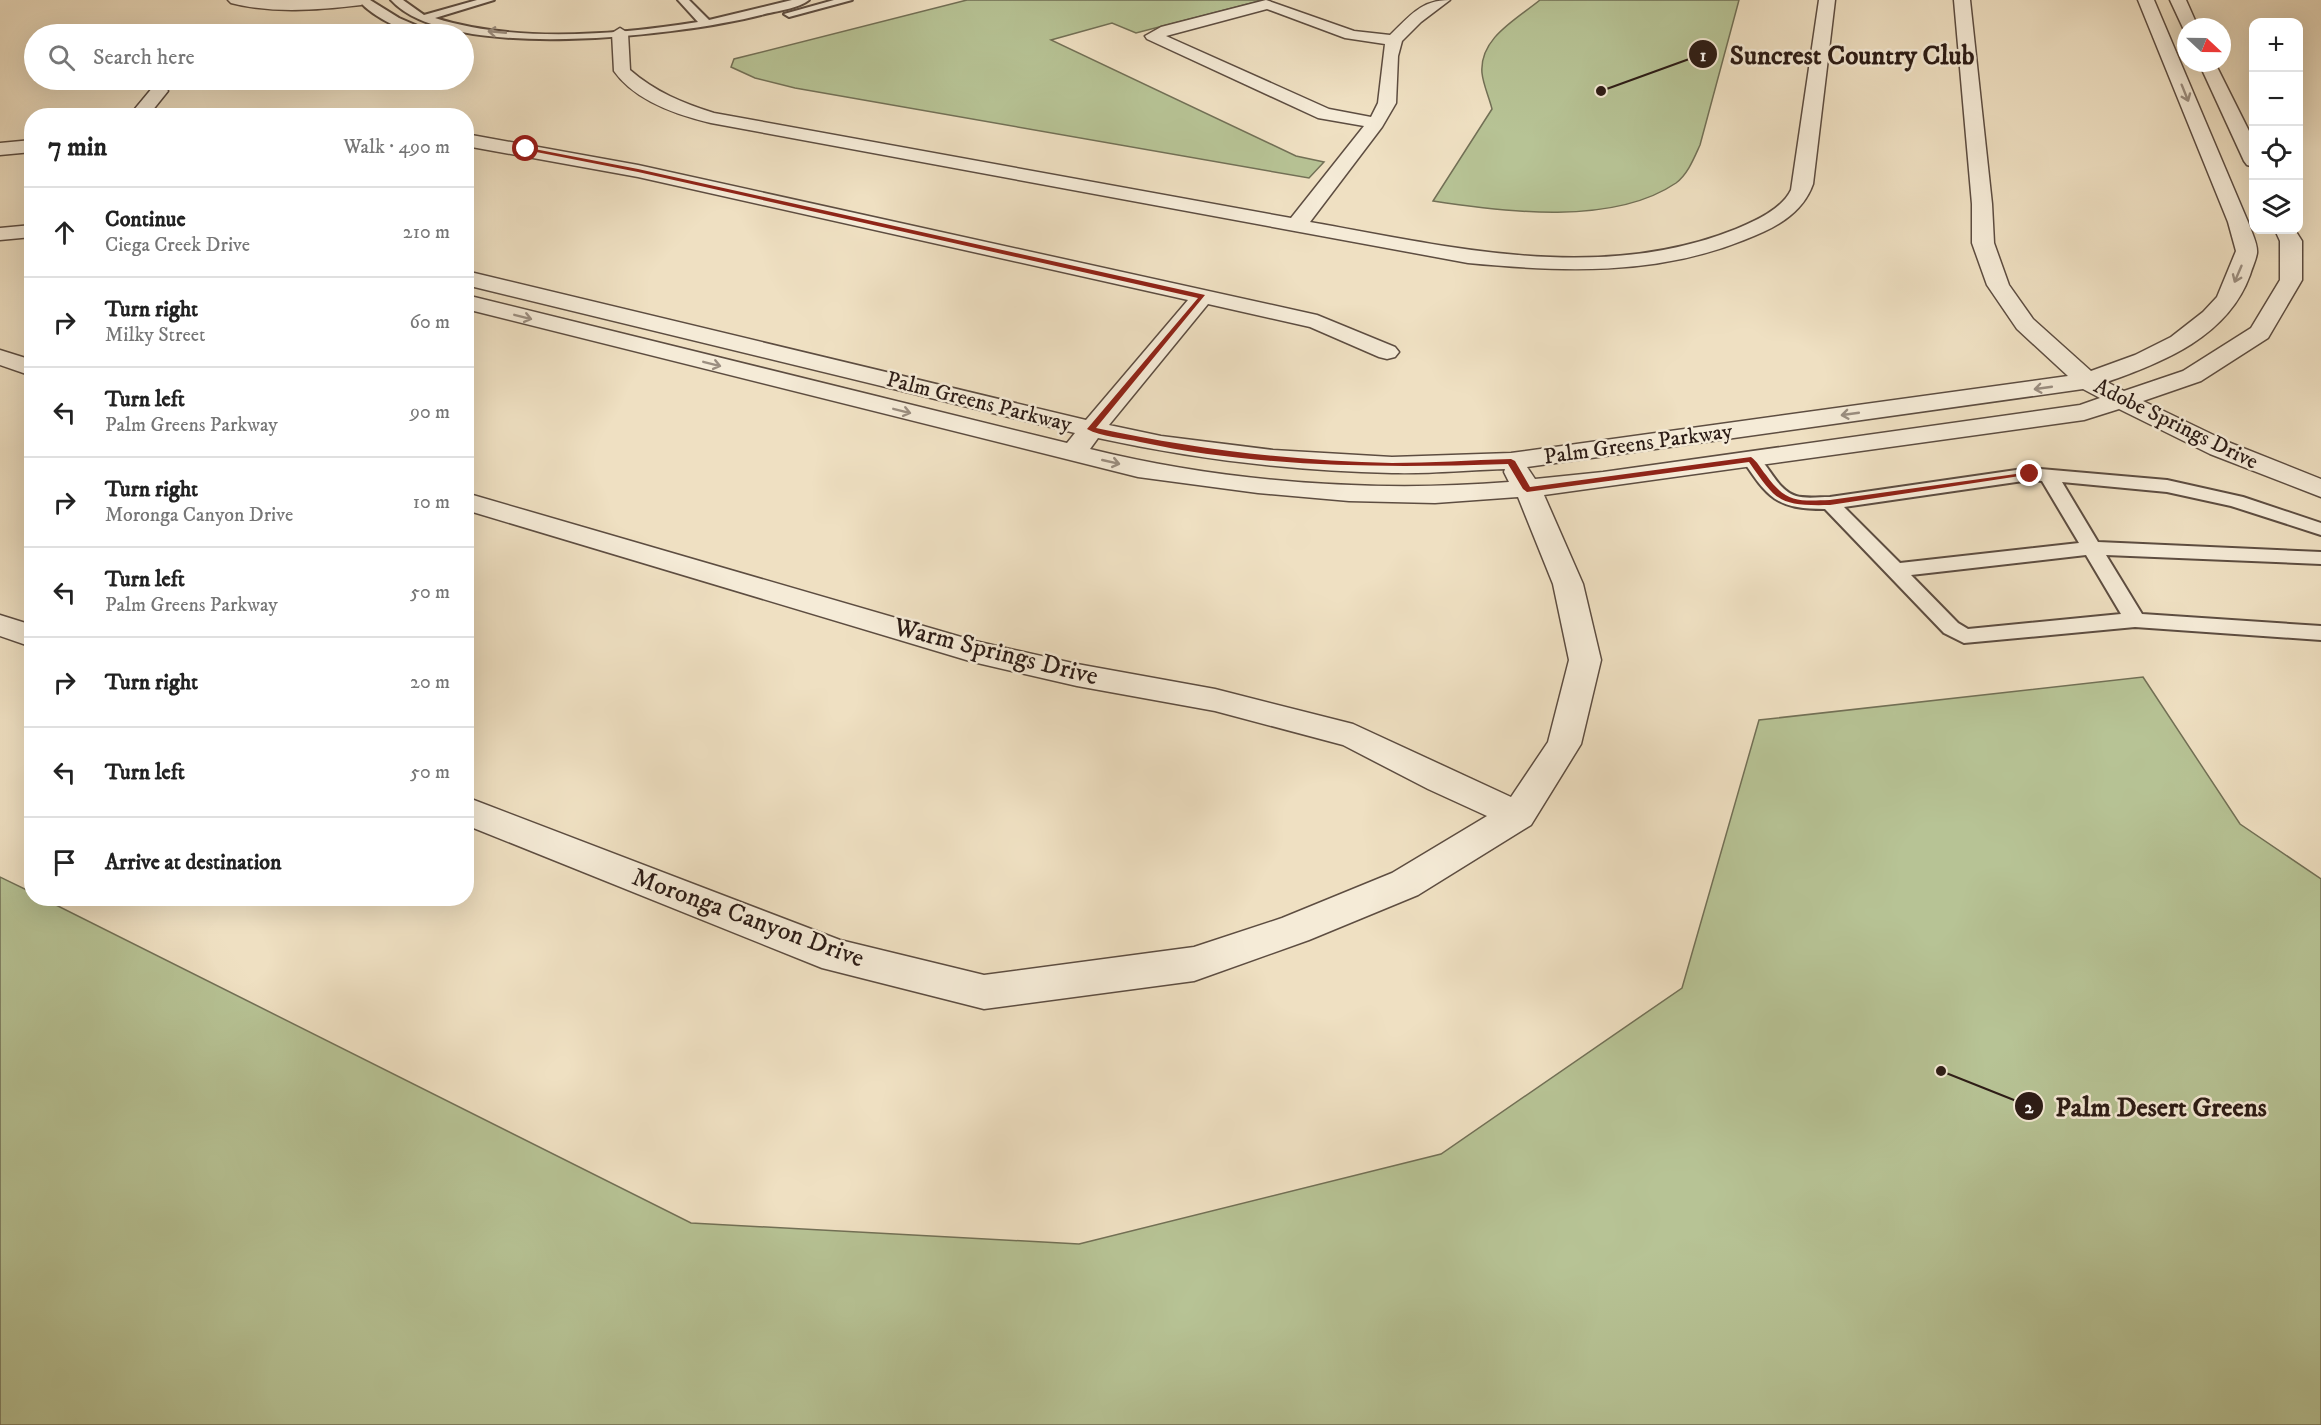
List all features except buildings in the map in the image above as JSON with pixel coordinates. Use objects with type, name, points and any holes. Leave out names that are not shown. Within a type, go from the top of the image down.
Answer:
[{"type":"street","points":[[236,0],[302,7],[362,0]]},
{"type":"street","points":[[1297,224],[1376,123],[1387,104],[1390,56],[1394,40],[1415,19],[1442,0]]},
{"type":"street","points":[[620,39],[622,71],[641,90],[675,107],[711,118],[1468,257],[1550,265],[1635,263],[1718,246],[1760,226],[1795,202],[1803,184],[1827,0]]},
{"type":"street","name":"Adobe Springs Drive","points":[[1962,0],[1982,204],[1983,243],[1998,285],[2025,324],[2087,381],[2121,400],[2219,448],[2321,489]]},
{"type":"street","name":"Palm Greens Parkway","points":[[474,304],[1138,469],[1243,484],[1381,494],[1519,475],[2087,381],[2152,358],[2188,337],[2226,301],[2247,251],[2238,222],[2146,0]]},
{"type":"street","points":[[2178,0],[2186,18]]},
{"type":"street","points":[[1376,123],[1324,114],[1153,36],[1167,30],[1268,4],[1351,35],[1394,40]]},
{"type":"street","points":[[2211,72],[2249,152]]},
{"type":"street","points":[[145,108],[159,91]]},
{"type":"street","points":[[474,141],[638,171],[1317,322],[1387,352]]},
{"type":"street","points":[[0,149],[24,147]]},
{"type":"street","points":[[0,234],[24,232]]},
{"type":"street","name":"Palm Greens Parkway","points":[[474,280],[1161,444],[1273,458],[1519,475],[1751,459],[2084,412],[2192,376],[2260,333],[2291,280],[2291,241],[2288,234]]},
{"type":"street","points":[[0,248],[24,247]]},
{"type":"street","points":[[1072,453],[1202,297]]},
{"type":"street","points":[[0,357],[24,366]]},
{"type":"street","name":"Moronga Canyon Drive","points":[[474,813],[836,956],[984,992],[1194,964],[1295,929],[1405,884],[1518,815],[1564,744],[1585,660],[1568,584],[1537,506],[1519,475]]},
{"type":"street","name":"Warm Springs Drive","points":[[474,503],[973,651],[1077,675],[1215,700],[1353,736],[1440,780],[1518,815]]},
{"type":"street","points":[[0,625],[24,634]]},
{"type":"lane","points":[[362,0],[380,14],[401,24]]},
{"type":"lane","points":[[396,0],[416,16],[454,24]]},
{"type":"lane","points":[[406,24],[489,0]]},
{"type":"lane","points":[[683,0],[706,24]]},
{"type":"lane","points":[[474,41],[521,44],[676,38],[740,26],[847,0]]},
{"type":"lane","points":[[474,28],[516,34],[620,39],[706,24],[798,1]]},
{"type":"lane","points":[[1751,459],[1774,492],[1790,501],[1805,503],[1830,503],[2030,474],[2167,486],[2236,501],[2321,529]]},
{"type":"lane","points":[[2048,475],[2135,620]]},
{"type":"lane","points":[[1830,503],[1951,628],[1964,636],[1980,637],[2135,620],[2321,633]]},
{"type":"lane","points":[[1895,570],[2091,548],[2321,558]]},
{"type":"green space","points":[[967,0],[1263,0],[1136,33],[1112,23],[1051,40],[1296,156],[1324,162],[1309,178],[795,88],[755,78],[731,67],[734,59]]},
{"type":"green space","points":[[1540,0],[1739,0],[1700,145],[1687,170],[1676,183],[1650,197],[1621,206],[1590,210],[1524,211],[1433,201],[1492,109],[1482,73],[1487,50],[1501,30]]},
{"type":"green space","points":[[2143,677],[2240,824],[2321,879],[2321,1425],[0,1425],[0,877],[24,889],[24,906],[58,906],[691,1223],[1079,1244],[1441,1154],[1682,988],[1759,720]]},
{"type":"place","name":"Suncrest Country Club","points":[[1601,91]]},
{"type":"place","name":"Palm Desert Greens","points":[[1941,1071]]},
{"type":"route","points":[[526,149],[638,171],[1202,297],[1091,429],[1161,444],[1273,458],[1392,465],[1511,461],[1527,489],[1751,459],[1774,492],[1790,501],[1805,503],[1830,503],[2030,474]]}]
